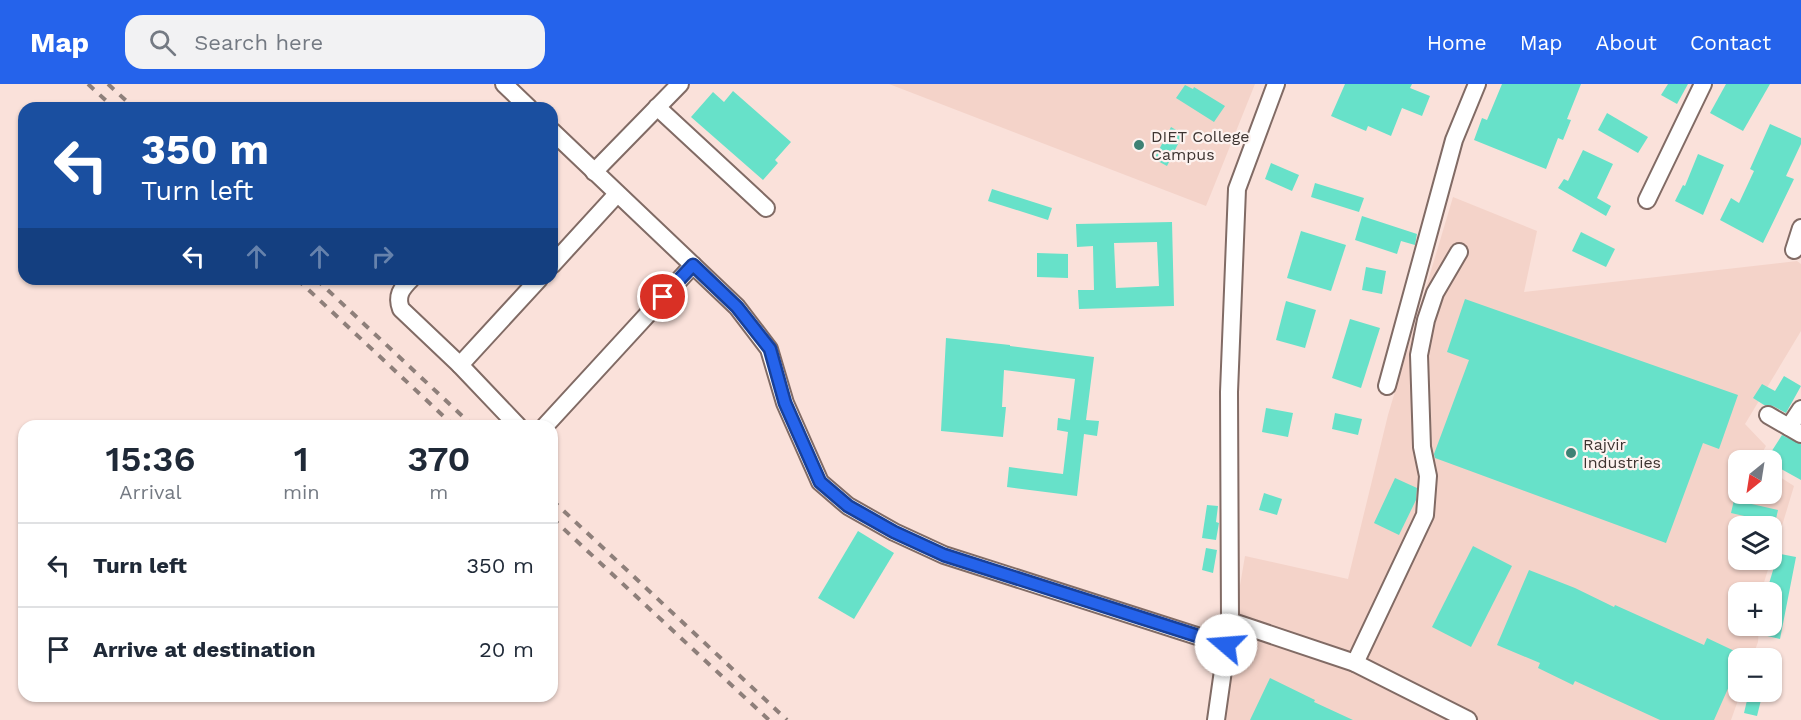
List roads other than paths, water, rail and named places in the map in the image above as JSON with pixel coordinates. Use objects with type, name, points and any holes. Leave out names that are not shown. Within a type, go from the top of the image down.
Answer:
[{"type":"street","points":[[504,84],[523,102]]},
{"type":"street","points":[[594,172],[680,84]]},
{"type":"street","points":[[1216,720],[1230,621],[1229,392],[1237,189],[1276,84]]},
{"type":"street","points":[[1387,386],[1454,140],[1477,84]]},
{"type":"street","points":[[1647,200],[1703,84]]},
{"type":"street","points":[[657,107],[766,208]]},
{"type":"street","points":[[558,137],[737,307],[770,349],[785,403],[820,482],[848,506],[894,532],[944,555],[1226,645]]},
{"type":"street","points":[[558,258],[617,194]]},
{"type":"street","points":[[1794,250],[1801,228]]},
{"type":"street","points":[[1355,663],[1425,515],[1428,476],[1422,447],[1419,355],[1426,320],[1435,293],[1459,252]]},
{"type":"street","points":[[551,420],[693,265]]},
{"type":"street","points":[[406,285],[399,295],[398,302],[401,309],[460,365],[512,420]]},
{"type":"street","points":[[460,365],[533,285]]},
{"type":"street","points":[[1768,415],[1795,430],[1801,409]]},
{"type":"street","points":[[1230,621],[1355,663],[1468,720]]},
{"type":"railway","points":[[88,84],[108,102]]},
{"type":"railway","points":[[108,84],[128,102]]},
{"type":"railway","points":[[303,285],[448,420]]},
{"type":"railway","points":[[322,285],[467,420]]},
{"type":"railway","points":[[558,506],[787,720]]},
{"type":"railway","points":[[558,524],[769,720]]},
{"type":"place","name":"DIET College Campus","points":[[1139,145]]},
{"type":"place","name":"Rajvir Industries","points":[[1571,453]]}]
